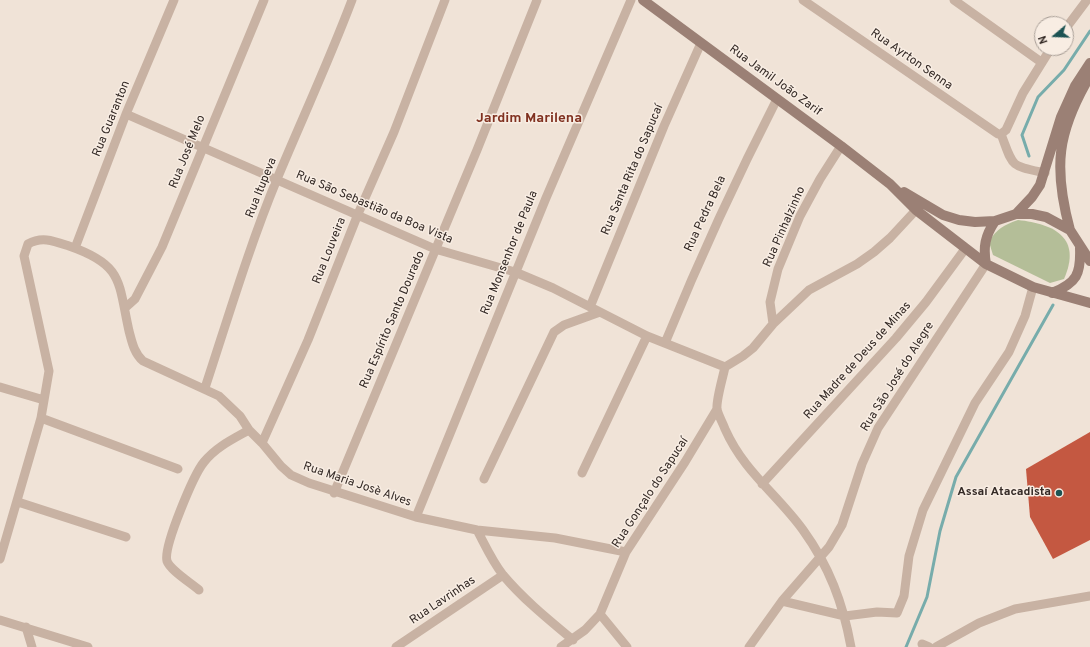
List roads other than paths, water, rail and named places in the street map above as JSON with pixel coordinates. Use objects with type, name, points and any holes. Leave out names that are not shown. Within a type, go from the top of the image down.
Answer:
[{"type":"main road","name":"Rua Jamil João Zarif","points":[[643,0],[841,146],[890,184],[916,210],[986,264],[1033,286],[1090,303]]},
{"type":"main road","points":[[1016,214],[1032,197],[1045,173],[1061,117],[1075,86],[1090,63]]},
{"type":"main road","points":[[1090,76],[1079,94],[1066,125],[1060,152],[1061,192],[1070,230],[1080,248],[1090,261]]},
{"type":"main road","name":"Rua Jamil João Zarif","points":[[890,184],[943,215],[959,220],[975,222],[995,221],[1016,214],[1032,214],[1046,217],[1070,230]]},
{"type":"main road","points":[[986,264],[984,248],[986,238],[995,221]]},
{"type":"main road","points":[[1052,292],[1072,283],[1077,276],[1080,267],[1080,248]]},
{"type":"street","name":"Rua Guaranton","points":[[75,248],[126,114],[174,0]]},
{"type":"street","name":"Rua José Melo","points":[[125,308],[135,299],[162,247],[264,0]]},
{"type":"street","name":"Rua Itupeva","points":[[205,388],[243,270],[277,179],[328,62],[352,0]]},
{"type":"street","name":"Rua Louveira","points":[[262,443],[308,340],[358,214],[394,132],[445,0]]},
{"type":"street","name":"Rua Espírito Santo Dourado","points":[[334,493],[537,0]]},
{"type":"street","name":"Rua Monsenhor de Paula","points":[[416,518],[515,272],[631,0]]},
{"type":"street","name":"Rua Ayrton Senna","points":[[803,0],[990,130],[1004,132]]},
{"type":"street","points":[[954,0],[1041,62]]},
{"type":"street","points":[[1074,17],[1087,0]]},
{"type":"street","name":"Rua Santa Rita do Sapucaí","points":[[590,307],[664,126],[701,43]]},
{"type":"street","points":[[1045,56],[1023,93],[1004,132],[1011,160],[1016,166],[1045,173]]},
{"type":"street","name":"Rua Pedra Bela","points":[[665,343],[697,263],[737,176],[777,99]]},
{"type":"street","name":"Rua São Sebastião da Boa Vista","points":[[126,114],[358,214],[435,249],[515,272],[553,288],[647,336],[725,367]]},
{"type":"street","name":"Rua Pinhalzinho","points":[[773,324],[770,302],[778,268],[800,216],[820,179],[841,146]]},
{"type":"street","points":[[851,647],[845,616],[836,589],[822,557],[802,528],[743,462],[732,443],[717,409],[725,367],[744,356],[753,348],[773,324],[810,290],[857,264],[874,252],[890,238],[916,210]]},
{"type":"street","name":"Rua Maria Josè Alves","points":[[44,400],[49,371],[45,348],[26,270],[24,249],[28,244],[42,238],[75,248],[113,270],[118,279],[131,340],[139,357],[143,361],[205,388],[229,404],[249,430],[291,475],[334,493],[416,518],[477,530],[555,538],[626,552]]},
{"type":"street","name":"Rua Madre de Deus de Minas","points":[[762,484],[896,338],[926,302],[965,249]]},
{"type":"street","name":"Rua São José do Alegre","points":[[749,647],[782,601],[822,557],[842,525],[862,464],[878,428],[986,264]]},
{"type":"street","points":[[782,601],[845,616],[877,612],[898,612],[904,596],[909,556],[923,510],[975,403],[1009,352],[1025,316],[1033,286]]},
{"type":"street","points":[[484,479],[554,332],[564,325],[600,312]]},
{"type":"street","points":[[582,473],[647,336]]},
{"type":"street","points":[[0,387],[44,400],[41,418],[18,502],[0,559]]},
{"type":"street","name":"Rua Gonçalo do Sapucaí","points":[[600,614],[626,552],[685,462],[717,409]]},
{"type":"street","points":[[41,418],[178,469]]},
{"type":"street","points":[[199,590],[172,568],[167,561],[168,550],[175,523],[203,463],[214,450],[249,430]]},
{"type":"street","points":[[18,502],[126,537]]},
{"type":"street","points":[[477,530],[490,555],[503,575],[530,603],[573,640]]},
{"type":"street","name":"Rua Lavrinhas","points":[[396,647],[503,575]]},
{"type":"street","points":[[936,647],[979,623],[1015,609],[1090,596]]},
{"type":"street","points":[[561,647],[573,640],[585,630],[600,614],[627,647]]},
{"type":"street","points":[[0,620],[88,647]]},
{"type":"street","points":[[26,627],[32,647]]},
{"type":"waterway","points":[[1029,156],[1022,135],[1038,97],[1064,70],[1090,31]]},
{"type":"waterway","points":[[906,647],[927,597],[940,531],[956,477],[1053,305]]},
{"type":"place","name":"Assaí Atacadista","points":[[1059,493]]},
{"type":"district","name":"Jardim Marilena","points":[[529,119]]}]
